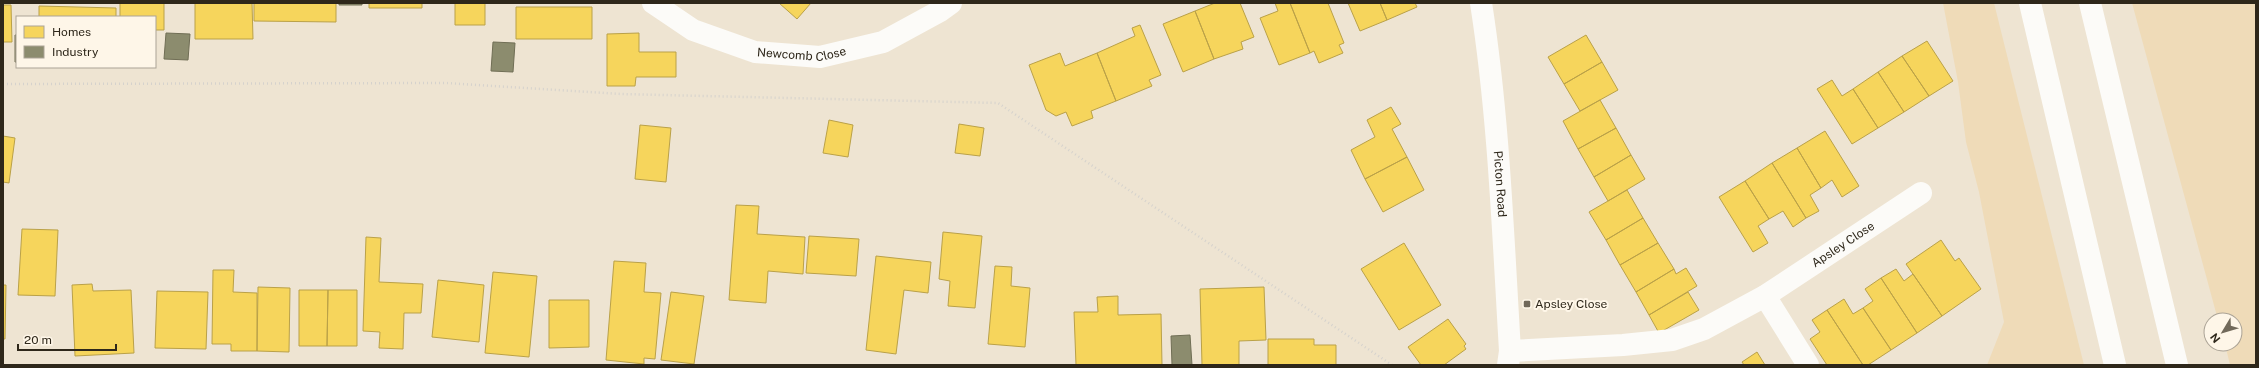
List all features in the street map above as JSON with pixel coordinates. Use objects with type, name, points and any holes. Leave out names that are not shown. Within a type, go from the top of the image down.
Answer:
[{"type":"main road","name":"Newcomb Close","points":[[653,3],[694,30],[756,52],[820,57],[882,42],[940,11],[951,3]]},
{"type":"main road","name":"Picton Road","points":[[1481,3],[1490,62],[1509,358]]},
{"type":"main road","points":[[2030,3],[2116,365]]},
{"type":"main road","points":[[2090,3],[2177,365]]},
{"type":"main road","name":"Apsley Close","points":[[1509,358],[1672,340],[1704,329],[1764,296],[1922,192]]},
{"type":"main road","points":[[1764,296],[1808,365]]},
{"type":"path","points":[[3,84],[446,83],[621,94],[998,103],[1392,365]]},
{"type":"shaded area","points":[[1943,3],[1994,3],[2084,365],[1987,365],[2004,322],[1979,192],[1966,142],[1958,82]]},
{"type":"shaded area","points":[[2132,3],[2256,3],[2256,365],[2230,365],[2227,352],[2243,352],[2243,312],[2216,312]]},
{"type":"building: Homes","points":[[120,3],[164,3],[164,30],[156,30],[156,16],[120,16]]},
{"type":"building: Homes","points":[[195,3],[252,3],[253,39],[195,39]]},
{"type":"building: Homes","points":[[254,3],[336,3],[336,22],[254,21]]},
{"type":"building: Homes","points":[[369,3],[422,3],[422,8],[369,8]]},
{"type":"building: Homes","points":[[455,3],[485,3],[485,25],[455,25]]},
{"type":"building: Homes","points":[[779,3],[811,3],[797,19]]},
{"type":"building: Homes","points":[[1215,3],[1240,3],[1254,37],[1241,42],[1243,49],[1214,59],[1195,11]]},
{"type":"building: Homes","points":[[1275,3],[1290,3],[1310,53],[1279,65],[1260,18],[1278,11]]},
{"type":"building: Homes","points":[[1290,3],[1328,3],[1344,43],[1339,45],[1343,53],[1319,63],[1314,51],[1310,53]]},
{"type":"building: Homes","points":[[1348,3],[1380,3],[1387,20],[1360,31]]},
{"type":"building: Homes","points":[[1380,3],[1415,3],[1417,7],[1387,20]]},
{"type":"building: Homes","points":[[3,5],[11,5],[12,42],[3,42]]},
{"type":"building: Homes","points":[[39,6],[116,8],[116,16],[39,16]]},
{"type":"building: Homes","points":[[516,7],[592,7],[592,39],[516,39]]},
{"type":"building: Homes","points":[[1195,11],[1214,59],[1183,72],[1163,24]]},
{"type":"building: Homes","points":[[1140,25],[1161,75],[1149,80],[1152,86],[1116,101],[1097,53],[1135,36],[1132,28]]},
{"type":"building: Homes","points":[[639,33],[639,52],[676,52],[676,77],[636,77],[635,86],[607,86],[607,34]]},
{"type":"building: Homes","points":[[1586,35],[1602,62],[1564,84],[1548,57]]},
{"type":"building: Homes","points":[[1927,41],[1953,81],[1929,96],[1902,56]]},
{"type":"building: Homes","points":[[1060,53],[1065,66],[1097,53],[1116,101],[1091,111],[1093,118],[1072,126],[1066,112],[1056,116],[1046,110],[1029,65]]},
{"type":"building: Homes","points":[[1902,56],[1929,96],[1904,112],[1878,72]]},
{"type":"building: Homes","points":[[1602,62],[1618,90],[1580,111],[1564,84]]},
{"type":"building: Homes","points":[[1878,72],[1904,112],[1878,128],[1853,89]]},
{"type":"building: Homes","points":[[1832,80],[1842,96],[1853,89],[1878,128],[1852,144],[1817,89]]},
{"type":"building: Homes","points":[[1600,100],[1616,128],[1578,149],[1563,121]]},
{"type":"building: Homes","points":[[1391,107],[1401,124],[1392,129],[1407,157],[1365,179],[1351,150],[1375,137],[1367,120]]},
{"type":"building: Homes","points":[[829,120],[853,125],[848,157],[823,153]]},
{"type":"building: Homes","points":[[959,124],[984,128],[980,156],[955,153]]},
{"type":"building: Homes","points":[[640,125],[671,128],[666,182],[635,179]]},
{"type":"building: Homes","points":[[1616,128],[1631,155],[1594,177],[1578,149]]},
{"type":"building: Homes","points":[[1825,131],[1859,186],[1842,197],[1832,180],[1821,188],[1797,148]]},
{"type":"building: Homes","points":[[3,136],[15,138],[9,183],[3,182]]},
{"type":"building: Homes","points":[[1797,148],[1821,188],[1810,195],[1819,211],[1806,218],[1772,163]]},
{"type":"building: Homes","points":[[1631,155],[1645,179],[1608,201],[1594,177]]},
{"type":"building: Homes","points":[[1407,157],[1424,190],[1383,212],[1365,179]]},
{"type":"building: Homes","points":[[1772,163],[1806,218],[1793,227],[1783,211],[1769,219],[1745,181]]},
{"type":"building: Homes","points":[[1745,181],[1769,219],[1758,226],[1768,243],[1753,252],[1719,197]]},
{"type":"building: Homes","points":[[1627,190],[1643,218],[1606,240],[1589,212]]},
{"type":"building: Homes","points":[[736,205],[759,206],[757,234],[805,237],[803,274],[768,271],[766,303],[729,300]]},
{"type":"building: Homes","points":[[1643,218],[1658,243],[1620,265],[1606,240]]},
{"type":"building: Homes","points":[[22,229],[58,230],[55,296],[18,295]]},
{"type":"building: Homes","points":[[943,232],[982,236],[975,308],[948,306],[950,281],[939,279]]},
{"type":"building: Homes","points":[[809,236],[859,239],[856,276],[806,273]]},
{"type":"building: Homes","points":[[366,237],[381,238],[379,282],[423,284],[421,313],[404,313],[403,349],[379,348],[380,332],[363,331]]},
{"type":"building: Homes","points":[[1941,240],[1955,261],[1959,258],[1981,289],[1942,316],[1906,264]]},
{"type":"building: Homes","points":[[1404,243],[1441,305],[1399,330],[1361,269]]},
{"type":"building: Homes","points":[[1658,243],[1674,269],[1636,292],[1620,265]]},
{"type":"building: Homes","points":[[876,256],[931,262],[928,293],[904,290],[896,354],[866,350]]},
{"type":"building: Homes","points":[[614,261],[646,263],[644,292],[661,293],[655,359],[644,358],[644,364],[606,360]]},
{"type":"building: Homes","points":[[995,266],[1012,267],[1011,286],[1030,288],[1025,347],[988,344]]},
{"type":"building: Homes","points":[[1686,268],[1697,286],[1649,315],[1636,292],[1674,269],[1676,274]]},
{"type":"building: Homes","points":[[1896,269],[1904,281],[1913,274],[1942,316],[1917,333],[1881,278]]},
{"type":"building: Homes","points":[[213,270],[234,270],[233,292],[257,293],[257,351],[231,351],[231,344],[212,344]]},
{"type":"building: Homes","points":[[493,272],[537,276],[529,357],[485,353]]},
{"type":"building: Homes","points":[[1881,278],[1917,333],[1891,350],[1863,308],[1873,301],[1865,289]]},
{"type":"building: Homes","points":[[438,280],[484,285],[479,342],[432,337]]},
{"type":"building: Homes","points":[[92,284],[93,291],[131,290],[134,353],[75,356],[72,285]]},
{"type":"building: Homes","points":[[3,285],[6,285],[5,339],[3,339]]},
{"type":"building: Homes","points":[[258,287],[290,288],[289,352],[257,351]]},
{"type":"building: Homes","points":[[1264,287],[1266,340],[1239,341],[1239,365],[1202,365],[1200,289]]},
{"type":"building: Homes","points":[[299,290],[328,290],[327,346],[299,346]]},
{"type":"building: Homes","points":[[328,290],[357,290],[357,346],[327,346]]},
{"type":"building: Homes","points":[[157,291],[208,292],[206,349],[155,348]]},
{"type":"building: Homes","points":[[671,292],[704,296],[694,364],[661,360]]},
{"type":"building: Homes","points":[[1688,292],[1699,310],[1659,333],[1649,315]]},
{"type":"building: Homes","points":[[1118,296],[1118,315],[1161,314],[1162,365],[1076,365],[1074,312],[1098,312],[1097,297]]},
{"type":"building: Homes","points":[[1844,299],[1853,314],[1863,308],[1891,350],[1868,365],[1863,365],[1827,310]]},
{"type":"building: Homes","points":[[549,300],[589,300],[589,347],[549,348]]},
{"type":"building: Homes","points":[[1827,310],[1863,365],[1827,365],[1810,339],[1820,332],[1812,320]]},
{"type":"building: Homes","points":[[1448,319],[1466,344],[1464,346],[1466,349],[1444,365],[1421,365],[1408,347]]},
{"type":"building: Homes","points":[[1268,339],[1314,339],[1314,345],[1336,345],[1336,365],[1268,365]]},
{"type":"building: Homes","points":[[1757,352],[1765,365],[1744,365],[1742,362]]},
{"type":"building: Industry","points":[[339,3],[362,3],[362,5],[339,5]]},
{"type":"building: Industry","points":[[166,33],[190,34],[188,60],[164,59]]},
{"type":"building: Industry","points":[[15,35],[16,35],[16,62]]},
{"type":"building: Industry","points":[[493,42],[515,43],[513,72],[491,71]]},
{"type":"building: Industry","points":[[1190,335],[1192,365],[1172,365],[1171,336]]},
{"type":"place","name":"Apsley Close","points":[[1527,304]]}]
